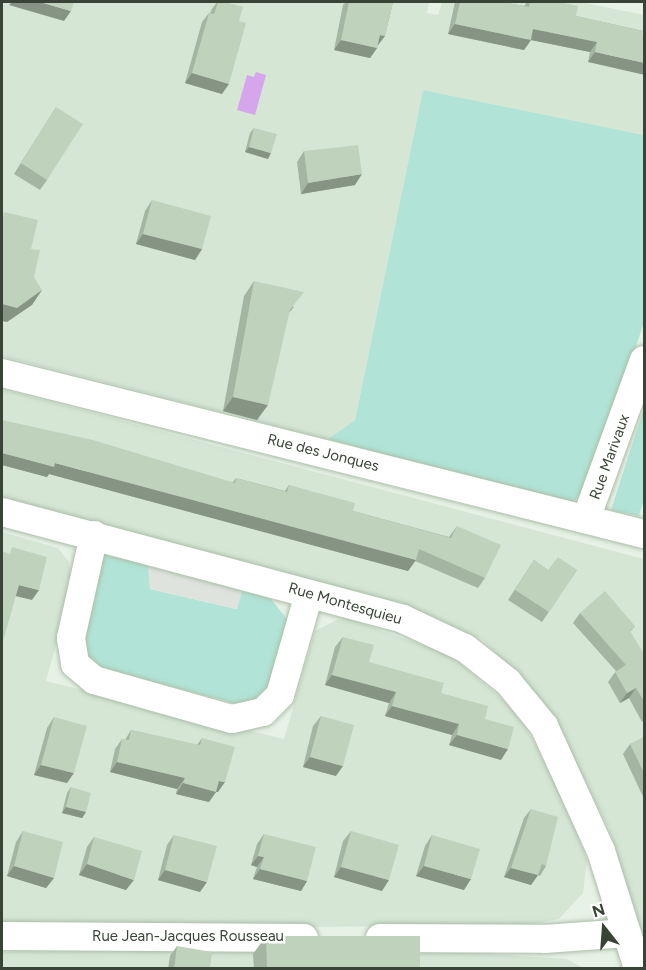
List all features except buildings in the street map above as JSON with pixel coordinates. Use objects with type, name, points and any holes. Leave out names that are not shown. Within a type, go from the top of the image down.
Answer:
[{"type":"street","name":"Rue Marivaux","points":[[586,519],[645,360]]},
{"type":"street","name":"Rue des Jonques","points":[[2,373],[645,534]]},
{"type":"street","name":"Rue Montesquieu","points":[[2,512],[402,619],[465,648],[508,682],[544,726],[601,851],[638,969]]},
{"type":"street","points":[[94,535],[71,638],[75,664],[94,680],[232,719],[263,712],[280,695],[309,594]]},
{"type":"street","name":"Rue Jean-Jacques Rousseau","points":[[2,936],[545,939],[627,933]]},
{"type":"shaded area","points":[[2,2],[429,2],[427,13],[438,15],[442,2],[581,2],[644,15],[644,135],[423,90],[355,420],[328,439],[2,356]]},
{"type":"shaded area","points":[[256,72],[266,75],[255,115],[237,110],[247,75],[254,77]]},
{"type":"shaded area","points":[[423,90],[644,135],[644,322],[589,491],[566,505],[328,439],[355,420]]},
{"type":"shaded area","points":[[2,389],[644,559],[644,941],[609,828],[544,702],[482,639],[342,590],[2,501]]},
{"type":"shaded area","points":[[644,408],[644,499],[639,516],[611,510]]},
{"type":"shaded area","points":[[2,532],[58,548],[69,562],[72,587],[46,681],[284,739],[315,631],[343,617],[450,655],[517,712],[557,784],[587,859],[583,893],[559,919],[521,926],[2,928]]},
{"type":"shaded area","points":[[103,555],[148,563],[150,589],[236,609],[242,591],[271,599],[290,623],[271,689],[245,706],[99,668],[80,645]]},
{"type":"shaded area","points":[[148,563],[242,591],[237,609],[150,589]]},
{"type":"shaded area","points":[[225,948],[479,953],[567,959],[583,968],[2,968],[2,952]]}]
